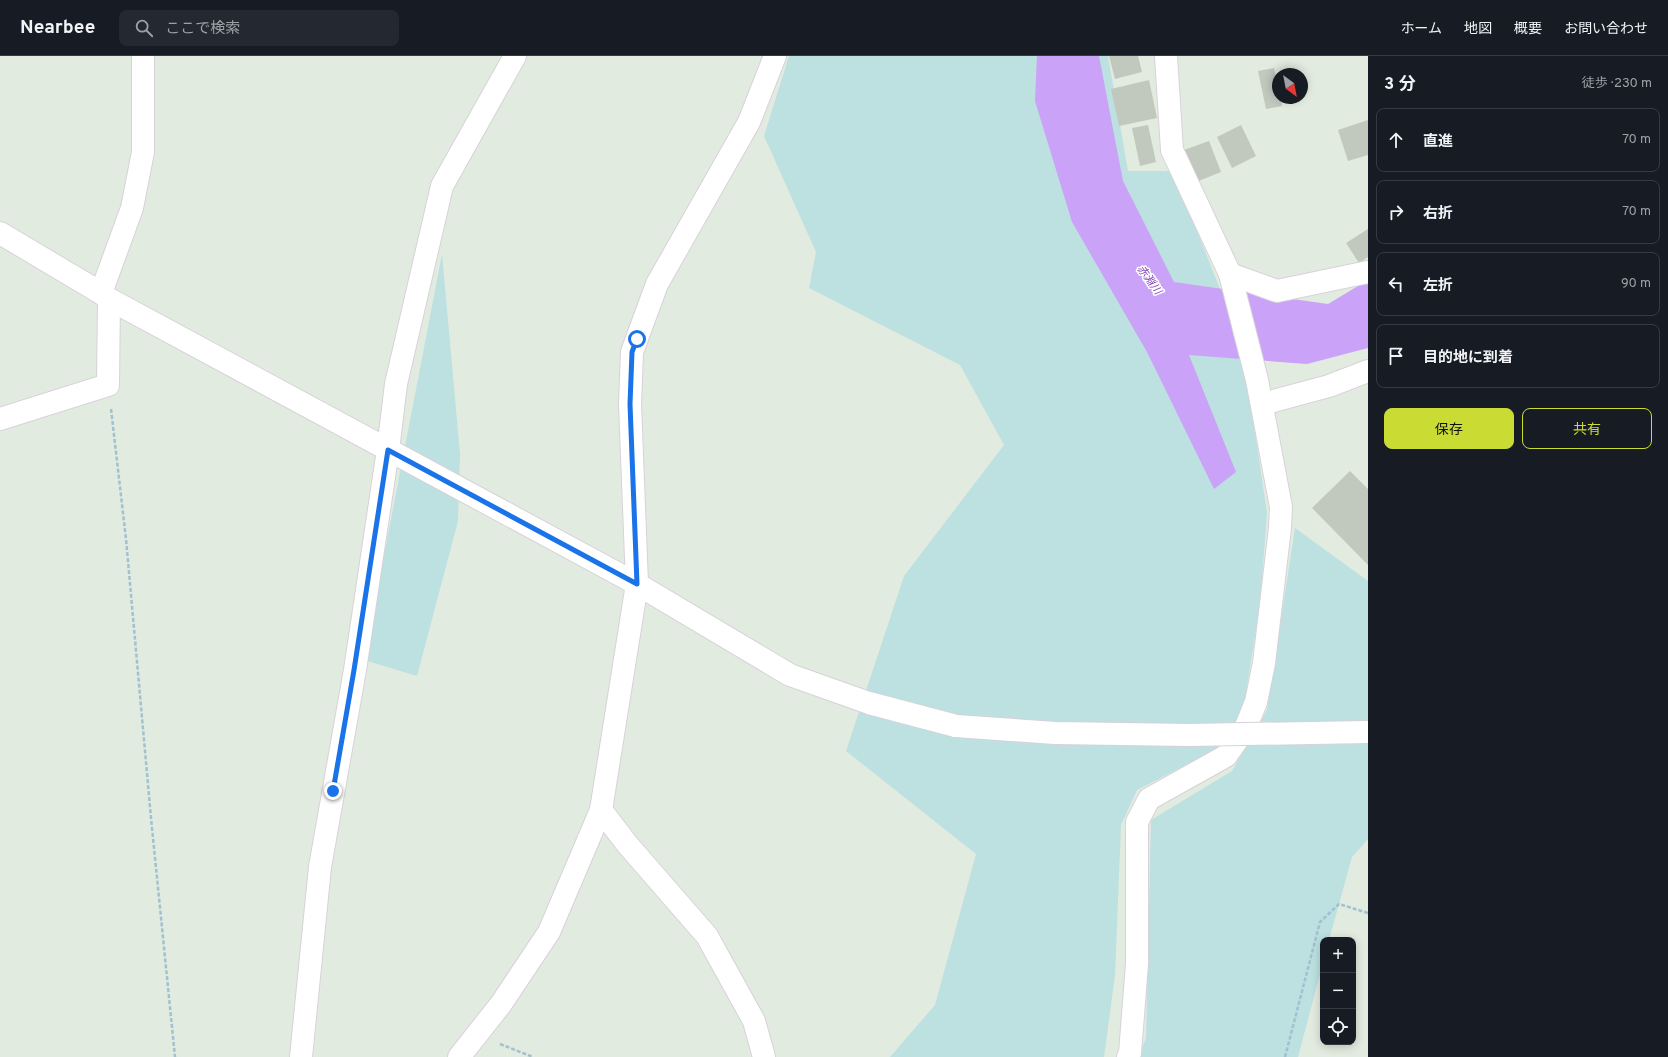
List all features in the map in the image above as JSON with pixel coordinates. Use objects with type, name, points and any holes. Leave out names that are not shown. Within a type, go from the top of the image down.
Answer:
[{"type":"street","points":[[0,419],[108,385],[105,296],[132,208],[143,152],[143,56]]},
{"type":"street","points":[[301,1057],[320,867],[354,670],[388,450],[396,384],[442,186],[515,56]]},
{"type":"street","points":[[458,1057],[501,1004],[549,932],[601,810],[637,584],[630,404],[632,352],[657,284],[749,122],[775,56]]},
{"type":"street","points":[[1128,1057],[1130,1053],[1137,964],[1137,822],[1149,799],[1226,756],[1245,729],[1256,702],[1264,662],[1280,528],[1281,507],[1257,380],[1230,274],[1172,150],[1166,56]]},
{"type":"street","points":[[0,233],[105,296],[637,584],[790,675],[869,703],[956,726],[1055,734],[1190,735],[1368,732]]},
{"type":"street","points":[[1230,274],[1276,291],[1368,272]]},
{"type":"street","points":[[1262,404],[1329,386],[1368,371]]},
{"type":"street","points":[[601,810],[627,844],[707,936],[754,1021],[764,1057]]},
{"type":"path","points":[[108,385],[126,538],[151,818],[175,1057]]},
{"type":"path","points":[[1286,1057],[1320,922],[1339,904],[1368,913]]},
{"type":"path","points":[[477,1034],[533,1057]]},
{"type":"shaded area","points":[[789,56],[1108,56],[1128,171],[1173,171],[1242,344],[1267,513],[1260,604],[1241,724],[1221,747],[1137,790],[1121,825],[1115,975],[1104,1057],[890,1057],[935,1005],[976,854],[846,751],[904,576],[1004,445],[960,365],[809,288],[816,252],[764,136]]},
{"type":"shaded area","points":[[442,254],[460,454],[458,521],[417,676],[364,660]]},
{"type":"shaded area","points":[[1295,528],[1368,581],[1368,839],[1352,857],[1330,937],[1320,937],[1320,974],[1298,1057],[1139,1057],[1146,1038],[1151,820],[1232,771],[1267,710]]},
{"type":"water","name":"赤淵川","points":[[1037,56],[1099,56],[1123,181],[1174,282],[1328,304],[1368,280],[1368,348],[1307,364],[1189,355],[1236,472],[1214,489],[1147,352],[1072,222],[1035,101]]},
{"type":"building","points":[[1109,56],[1138,56],[1142,72],[1115,79]]},
{"type":"building","points":[[1272,68],[1272,104],[1282,104],[1282,106],[1266,109],[1258,71]]},
{"type":"building","points":[[1149,80],[1157,118],[1119,126],[1111,89]]},
{"type":"building","points":[[1368,120],[1368,155],[1348,161],[1338,130]]},
{"type":"building","points":[[1148,125],[1156,162],[1140,166],[1132,128]]},
{"type":"building","points":[[1241,125],[1256,156],[1232,168],[1217,137]]},
{"type":"building","points":[[1209,141],[1221,172],[1196,182],[1184,150]]},
{"type":"building","points":[[1368,229],[1368,257],[1359,263],[1346,243]]},
{"type":"building","points":[[1350,471],[1368,489],[1368,565],[1312,508]]},
{"type":"route","points":[[333,791],[354,670],[388,450],[637,584],[630,404],[632,352],[637,339]]}]
